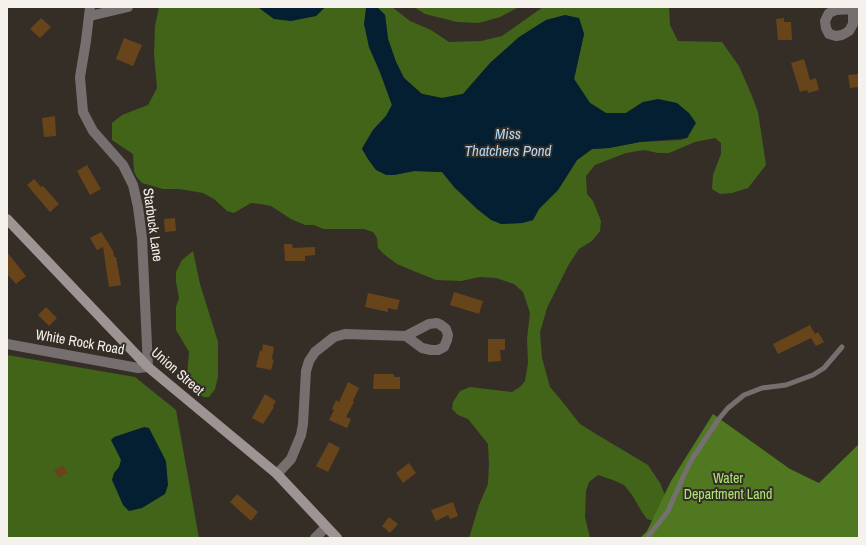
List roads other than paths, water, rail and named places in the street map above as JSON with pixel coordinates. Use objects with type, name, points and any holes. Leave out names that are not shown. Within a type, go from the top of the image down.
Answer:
[{"type":"main road","name":"Union Street","points":[[7,219],[148,367],[277,474],[337,538]]},
{"type":"street","points":[[90,11],[128,7]]},
{"type":"street","name":"Starbuck Lane","points":[[90,11],[80,77],[83,112],[93,131],[123,165],[133,185],[138,207],[142,238],[148,367]]},
{"type":"street","points":[[277,474],[291,459],[301,435],[306,371],[309,361],[315,352],[334,337],[345,334],[406,336]]},
{"type":"street","name":"White Rock Road","points":[[7,344],[138,368],[148,367]]},
{"type":"street","points":[[315,538],[326,527]]},
{"type":"lane","points":[[647,538],[668,511],[692,459],[718,420],[728,408],[744,395],[756,390],[786,384],[813,375],[824,368],[842,347]]},
{"type":"water","points":[[258,7],[325,7],[316,16],[291,21],[274,19]]},
{"type":"water","name":"Miss Thatchers Pond","points":[[377,7],[385,15],[388,39],[396,62],[404,78],[422,94],[442,98],[463,94],[491,62],[519,37],[546,20],[565,15],[579,18],[584,34],[574,79],[590,103],[606,113],[626,113],[643,102],[658,99],[677,103],[689,113],[696,123],[687,138],[640,142],[609,148],[592,149],[577,160],[558,190],[539,209],[533,220],[522,223],[501,224],[491,220],[477,209],[455,188],[442,172],[414,171],[386,175],[376,170],[368,159],[362,149],[373,130],[386,116],[392,105],[369,47],[364,24],[366,8]]},
{"type":"water","points":[[144,427],[149,428],[166,461],[168,485],[165,494],[142,508],[129,511],[123,505],[112,480],[121,460],[111,440],[114,437]]},
{"type":"park label","name":"Water Department Land","points":[[728,488]]}]
